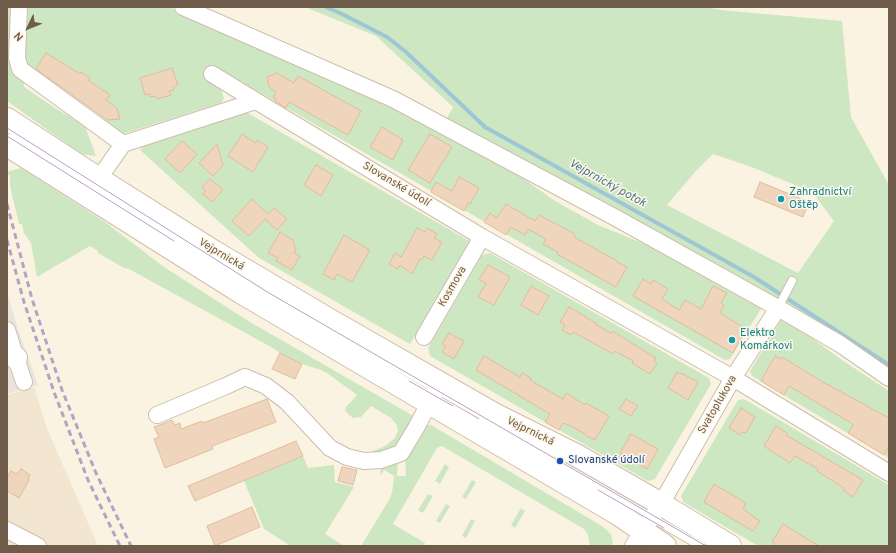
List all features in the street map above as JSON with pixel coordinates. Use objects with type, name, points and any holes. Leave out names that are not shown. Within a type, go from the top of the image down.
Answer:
[{"type":"main road","name":"Vejprnická","points":[[7,119],[94,187]]},
{"type":"main road","name":"Vejprnická","points":[[7,145],[94,187],[213,250],[435,392],[618,514],[647,525],[730,546]]},
{"type":"main road","name":"Vejprnická","points":[[435,392],[494,414],[566,449],[647,525],[665,546]]},
{"type":"street","points":[[20,7],[17,58],[20,69],[124,144]]},
{"type":"street","points":[[183,7],[393,99],[779,305],[840,344],[889,378]]},
{"type":"street","name":"Slovanské údolí","points":[[212,74],[482,237],[733,378],[889,473]]},
{"type":"street","points":[[94,187],[124,144],[256,101]]},
{"type":"street","name":"Kosmova","points":[[424,337],[482,237]]},
{"type":"street","name":"Svatoplukova","points":[[647,525],[733,378],[779,305]]},
{"type":"street","points":[[7,330],[24,382]]},
{"type":"street","points":[[157,415],[245,377],[266,386],[287,402],[330,448],[347,457],[364,461],[381,460],[401,453],[435,392]]},
{"type":"street","points":[[7,530],[38,546]]},
{"type":"lane","points":[[779,305],[792,280]]},
{"type":"lane","name":"Vejprnická","points":[[476,416],[647,525],[701,546]]},
{"type":"shaded area","points":[[7,292],[18,329],[38,385],[7,394]]},
{"type":"shaded area","points":[[34,387],[47,428],[98,546],[7,546],[7,395]]},
{"type":"green space","points":[[7,7],[168,7],[179,11],[231,32],[423,121],[514,172],[555,201],[598,225],[684,260],[764,304],[730,359],[725,360],[212,65],[206,76],[221,89],[224,99],[221,103],[122,134],[99,114],[25,62],[24,87],[85,126],[96,156],[81,154],[7,101]]},
{"type":"green space","points":[[305,7],[706,7],[721,10],[842,21],[851,117],[889,185],[889,372],[446,120],[453,107],[376,36]],"holes":[[[713,154],[749,166],[812,192],[834,221],[798,273],[667,205],[695,172]]]},
{"type":"green space","points":[[246,112],[471,242],[410,344],[259,258],[140,150],[143,144]]},
{"type":"green space","points":[[21,168],[105,222],[164,267],[250,322],[415,417],[395,447],[386,452],[373,454],[373,451],[385,446],[395,438],[398,430],[396,424],[391,418],[371,406],[361,417],[353,418],[345,410],[357,395],[327,373],[302,364],[280,353],[129,269],[124,268],[98,253],[97,250],[90,246],[37,277],[31,243],[24,233],[22,224],[19,224],[10,186],[10,176],[7,172]]},
{"type":"green space","points":[[490,253],[709,378],[711,384],[655,479],[648,481],[430,356],[428,348],[482,255]]},
{"type":"green space","points":[[783,317],[842,360],[889,391],[889,458],[752,376],[750,371]]},
{"type":"green space","points":[[744,399],[889,485],[889,546],[758,546],[683,502],[681,496],[738,400]]},
{"type":"green space","points":[[427,425],[431,425],[602,526],[611,534],[613,543],[611,546],[590,546],[588,535],[584,529],[442,446],[437,448],[393,524],[425,543],[424,546],[361,546],[392,493],[394,476],[384,470],[380,476],[381,467],[398,461],[397,476],[406,476],[405,457],[419,441]]},
{"type":"green space","points":[[303,456],[308,468],[334,465],[335,482],[354,487],[325,534],[344,546],[291,546],[264,529],[244,481]]},
{"type":"green space","points":[[445,464],[449,467],[440,484],[435,481]]},
{"type":"green space","points":[[472,480],[476,482],[466,499],[462,497]]},
{"type":"green space","points":[[428,494],[433,496],[423,513],[418,510]]},
{"type":"green space","points":[[446,504],[450,506],[440,523],[436,521]]},
{"type":"green space","points":[[521,508],[525,511],[515,528],[511,525]]},
{"type":"green space","points":[[471,519],[475,521],[466,538],[462,536]]},
{"type":"building","points":[[46,53],[80,74],[81,72],[90,78],[88,80],[110,95],[106,100],[117,108],[120,119],[107,120],[36,69]]},
{"type":"building","points":[[172,68],[178,85],[173,87],[174,90],[169,91],[171,95],[157,99],[155,96],[150,97],[150,94],[145,95],[140,78]]},
{"type":"building","points":[[277,73],[294,83],[298,76],[361,111],[348,135],[289,102],[286,108],[275,101],[276,99],[273,97],[276,92],[269,87],[267,77]]},
{"type":"building","points":[[382,127],[403,140],[393,160],[370,147]]},
{"type":"building","points":[[242,134],[255,143],[257,140],[268,147],[253,172],[228,156]]},
{"type":"building","points":[[430,134],[452,147],[430,183],[408,170]]},
{"type":"building","points":[[182,141],[197,154],[180,173],[165,159]]},
{"type":"building","points":[[217,144],[223,165],[213,176],[199,163]]},
{"type":"building","points":[[316,165],[333,175],[321,196],[304,185]]},
{"type":"building","points":[[459,177],[479,188],[470,204],[468,203],[464,211],[431,192],[436,182],[452,191]]},
{"type":"building","points":[[210,179],[223,190],[212,202],[203,194],[206,191],[202,187]]},
{"type":"building","name":"Zahradnictví Oštěp","points":[[760,182],[809,202],[803,217],[754,197]]},
{"type":"building","points":[[252,199],[268,214],[274,208],[287,219],[277,230],[265,219],[249,236],[232,221]]},
{"type":"building","points":[[506,204],[535,221],[539,215],[575,234],[574,237],[627,267],[616,287],[557,254],[558,252],[543,244],[546,239],[528,229],[525,235],[511,227],[506,235],[484,222],[490,213],[497,218]]},
{"type":"building","points":[[417,228],[425,232],[427,228],[437,234],[434,238],[442,242],[432,260],[424,256],[422,260],[420,259],[412,274],[400,265],[398,269],[389,264],[395,253],[401,257]]},
{"type":"building","points":[[280,232],[293,240],[296,250],[294,253],[300,256],[292,270],[276,261],[278,258],[268,253]]},
{"type":"building","points":[[344,235],[370,250],[352,282],[337,274],[334,280],[323,274]]},
{"type":"building","points":[[488,265],[510,277],[494,305],[478,297],[486,283],[479,280]]},
{"type":"building","points":[[643,279],[651,284],[653,280],[668,289],[662,299],[679,310],[685,300],[701,309],[713,286],[727,293],[721,303],[724,305],[720,313],[746,329],[733,353],[633,296]]},
{"type":"building","points":[[531,286],[549,296],[538,315],[521,305]]},
{"type":"building","points":[[569,307],[596,323],[595,324],[611,333],[612,331],[656,358],[654,361],[657,363],[650,374],[632,363],[633,361],[615,351],[613,354],[573,332],[571,335],[562,330],[565,325],[560,322]]},
{"type":"building","points":[[449,333],[464,341],[454,359],[442,352],[446,346],[442,344]]},
{"type":"building","points":[[280,353],[302,364],[295,379],[272,369]]},
{"type":"building","points":[[484,356],[520,377],[522,373],[531,378],[530,380],[563,399],[566,393],[585,405],[586,403],[609,416],[595,440],[563,423],[559,430],[545,422],[550,414],[476,370]]},
{"type":"building","points":[[775,356],[781,359],[782,357],[821,381],[889,418],[889,446],[884,455],[848,433],[853,425],[851,423],[789,386],[784,395],[761,381]]},
{"type":"building","points":[[677,372],[698,382],[688,400],[668,388]]},
{"type":"building","points":[[267,399],[276,422],[212,446],[213,449],[165,468],[154,439],[159,437],[154,427],[172,420],[175,425],[180,423],[181,429],[202,421],[203,423]]},
{"type":"building","points":[[626,399],[638,406],[631,416],[619,409]]},
{"type":"building","points":[[741,408],[755,417],[746,433],[742,432],[740,435],[729,428]]},
{"type":"building","points":[[776,426],[787,433],[786,435],[863,480],[853,497],[843,490],[844,488],[817,471],[818,469],[795,456],[790,463],[764,446]]},
{"type":"building","points":[[631,434],[658,449],[647,469],[620,453]]},
{"type":"building","points":[[296,441],[303,456],[195,501],[188,486]]},
{"type":"building","points":[[342,467],[357,470],[353,485],[338,481]]},
{"type":"building","points":[[21,469],[30,475],[29,480],[19,498],[7,491],[7,477],[11,471],[16,474]]},
{"type":"building","points":[[714,484],[746,503],[743,509],[760,521],[753,531],[704,502]]},
{"type":"building","points":[[252,507],[260,527],[215,546],[207,526]]},
{"type":"building","points":[[783,524],[819,546],[778,546],[772,542]]},
{"type":"waterway","name":"Vejprnický potok","points":[[326,7],[387,37],[406,52],[485,127],[754,277],[889,365]]},
{"type":"tram line","points":[[7,128],[269,293],[706,546]]},
{"type":"tram line","points":[[7,136],[174,241]]},
{"type":"tram line","points":[[409,381],[453,406]]},
{"type":"tram line","points":[[598,490],[664,528]]},
{"type":"railway","points":[[7,204],[32,299],[62,390],[96,473],[131,546]]},
{"type":"railway","points":[[7,240],[24,302],[54,392],[88,480],[120,546]]},
{"type":"place","name":"Zahradnictví Oštěp","points":[[781,199]]},
{"type":"place","name":"Elektro Komárkovi","points":[[732,340]]},
{"type":"place","name":"Slovanské údolí","points":[[560,461]]}]
